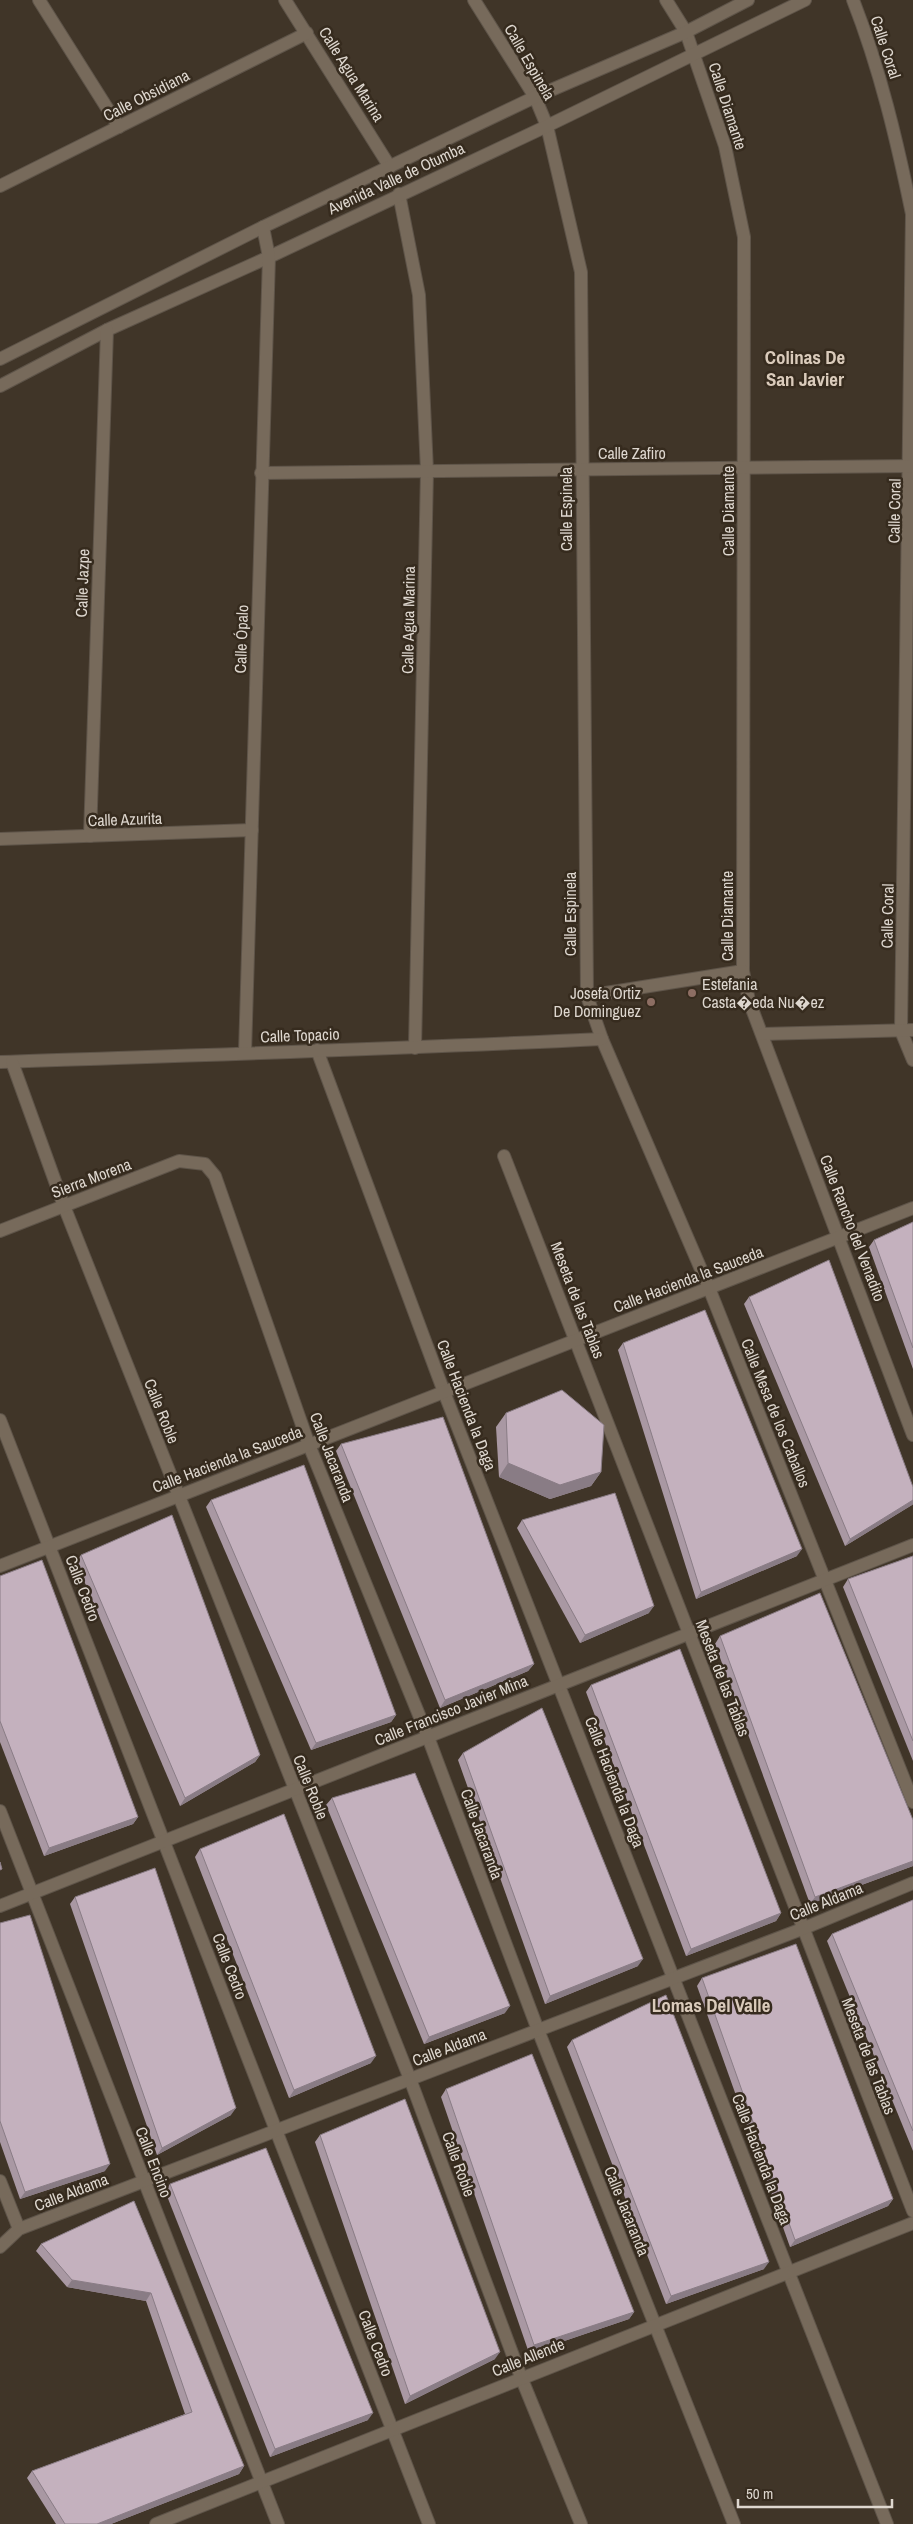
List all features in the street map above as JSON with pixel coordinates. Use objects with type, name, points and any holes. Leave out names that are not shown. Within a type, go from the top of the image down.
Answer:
[{"type":"street","points":[[39,0],[119,127]]},
{"type":"street","name":"Calle Agua Marina","points":[[285,0],[390,166]]},
{"type":"street","name":"Calle Espinela","points":[[474,0],[534,97],[546,126],[581,272],[587,996],[602,1038]]},
{"type":"street","name":"Calle Diamante","points":[[666,0],[686,32],[695,54],[725,146],[744,237],[743,971],[749,1000],[762,1034]]},
{"type":"street","name":"Avenida Valle de Otumba","points":[[0,359],[263,227],[390,166],[534,97],[686,32],[748,0]]},
{"type":"street","name":"Avenida Valle de Otumba","points":[[0,386],[106,330],[269,257],[546,126],[805,0]]},
{"type":"street","name":"Calle Coral","points":[[853,0],[866,32],[893,122],[912,214],[912,466],[907,1030]]},
{"type":"street","name":"Calle Obsidiana","points":[[0,186],[306,32]]},
{"type":"street","name":"Calle Agua Marina","points":[[399,194],[419,295],[427,471],[415,1048]]},
{"type":"street","name":"Calle Ópalo","points":[[245,1053],[269,257],[263,227]]},
{"type":"street","name":"Calle Jazpe","points":[[90,836],[106,330]]},
{"type":"street","name":"Calle Zafiro","points":[[262,473],[912,466]]},
{"type":"street","name":"Calle Azurita","points":[[0,839],[252,830]]},
{"type":"street","points":[[587,996],[743,971]]},
{"type":"street","points":[[762,1034],[907,1030],[913,1060]]},
{"type":"street","name":"Calle Rancho del Venadito","points":[[762,1034],[913,1435]]},
{"type":"street","name":"Calle Topacio","points":[[6,1062],[415,1048],[602,1038]]},
{"type":"street","name":"Calle Mesa de los Caballos","points":[[602,1038],[709,1288],[913,1802]]},
{"type":"street","name":"Calle Hacienda la Daga","points":[[317,1050],[444,1392],[887,2524]]},
{"type":"street","name":"Calle Roble","points":[[6,1062],[410,2079],[522,2377],[581,2524]]},
{"type":"street","name":"Meseta de las Tablas","points":[[504,1156],[802,1929],[913,2211]]},
{"type":"street","name":"Sierra Morena","points":[[0,1231],[179,1161],[196,1162]]},
{"type":"street","name":"Calle Jacaranda","points":[[196,1162],[205,1164],[215,1176],[309,1445],[428,1737],[538,2030],[734,2524]]},
{"type":"street","name":"Calle Hacienda la Sauceda","points":[[0,1566],[913,1208]]},
{"type":"street","name":"Calle Cedro","points":[[0,1420],[429,2524]]},
{"type":"street","name":"Calle Francisco Javier Mina","points":[[0,1906],[688,1634],[824,1578],[913,1545]]},
{"type":"street","name":"Calle Encino","points":[[0,1811],[278,2524]]},
{"type":"street","name":"Calle Aldama","points":[[0,2247],[19,2229],[802,1929],[913,1883]]},
{"type":"street","points":[[0,2181],[19,2229]]},
{"type":"street","name":"Calle Allende","points":[[164,2522],[392,2428],[913,2223]]},
{"type":"building","points":[[913,1222],[913,1348],[874,1240]]},
{"type":"building","points":[[829,1260],[913,1487],[913,1500],[850,1539],[749,1297]]},
{"type":"building","points":[[705,1310],[802,1549],[701,1592],[623,1343]]},
{"type":"building","points":[[562,1390],[604,1425],[601,1472],[560,1485],[508,1463],[506,1413]]},
{"type":"building","points":[[443,1417],[534,1664],[445,1700],[341,1444]]},
{"type":"building","points":[[304,1465],[396,1715],[316,1743],[211,1500]]},
{"type":"building","points":[[615,1493],[654,1606],[585,1635],[522,1520]]},
{"type":"building","points":[[172,1515],[260,1755],[185,1798],[81,1555]]},
{"type":"building","points":[[913,1556],[913,1741],[848,1579]]},
{"type":"building","points":[[42,1560],[138,1817],[49,1848],[0,1721],[0,1576]]},
{"type":"building","points":[[820,1593],[913,1820],[913,1861],[815,1897],[720,1636]]},
{"type":"building","points":[[680,1649],[781,1913],[691,1949],[591,1685]]},
{"type":"building","points":[[542,1708],[643,1959],[550,1996],[463,1753]]},
{"type":"building","points":[[415,1773],[510,2006],[429,2037],[332,1798]]},
{"type":"building","points":[[284,1814],[376,2056],[294,2090],[200,1849]]},
{"type":"building","points":[[155,1868],[236,2108],[162,2148],[75,1897]]},
{"type":"building","points":[[913,1900],[913,2131],[832,1934]]},
{"type":"building","points":[[30,1915],[110,2164],[25,2192],[0,2121],[0,1923]]},
{"type":"building","points":[[796,1944],[893,2199],[795,2240],[702,1978]]},
{"type":"building","points":[[666,1995],[769,2262],[671,2296],[572,2040]]},
{"type":"building","points":[[532,2054],[634,2312],[534,2345],[446,2089]]},
{"type":"building","points":[[405,2099],[500,2352],[410,2396],[320,2135]]},
{"type":"building","points":[[266,2148],[373,2413],[275,2449],[170,2184]]},
{"type":"building","points":[[134,2201],[244,2466],[97,2524],[65,2524],[32,2471],[192,2412],[151,2293],[72,2280],[41,2244]]},
{"type":"place","name":"Estefania Casta�eda Nu�ez","points":[[692,993]]},
{"type":"place","name":"Josefa Ortiz De Dominguez","points":[[651,1002]]},
{"type":"district","name":"Colinas De San Javier","points":[[805,368]]},
{"type":"district","name":"Lomas Del Valle","points":[[711,2005]]}]
